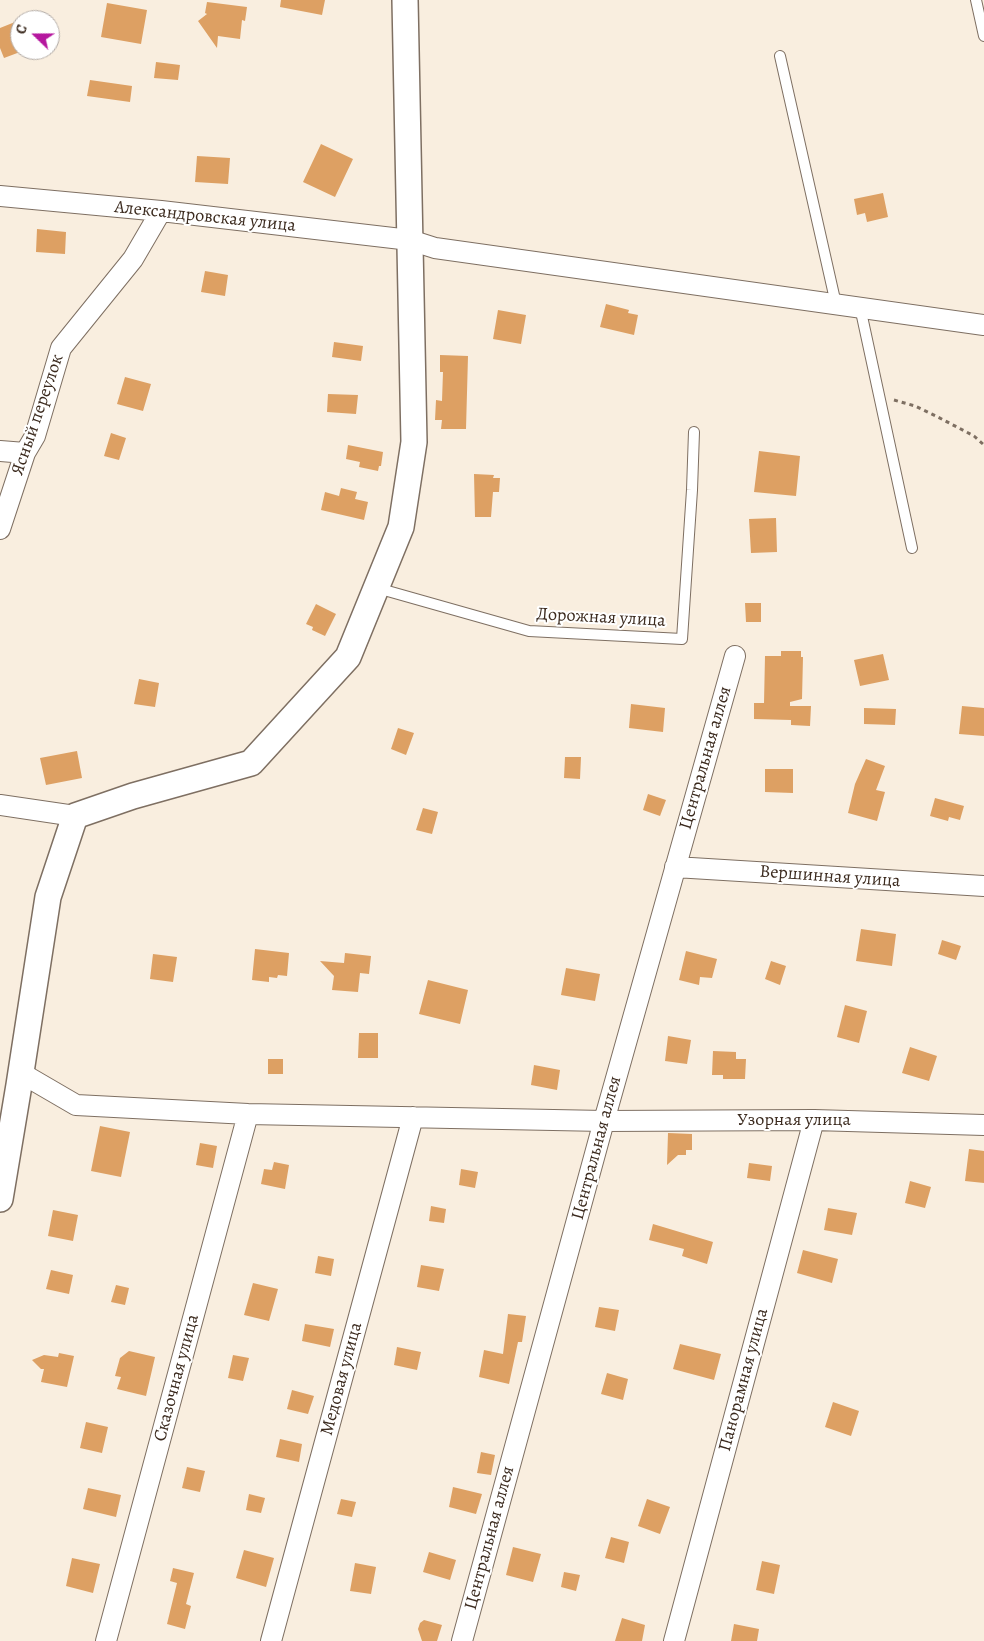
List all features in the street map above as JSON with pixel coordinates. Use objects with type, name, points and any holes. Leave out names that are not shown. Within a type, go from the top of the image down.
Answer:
[{"type":"street","points":[[0,805],[75,816],[133,796],[251,763],[348,657],[401,527],[414,442],[405,0]]},
{"type":"street","name":"Александровская улица","points":[[0,196],[160,211],[410,240],[435,248],[984,325]]},
{"type":"street","name":"Ясный переулок","points":[[0,529],[25,453],[35,436],[61,348],[133,259],[160,211]]},
{"type":"street","points":[[0,450],[25,453]]},
{"type":"street","name":"Центральная аллея","points":[[462,1641],[604,1121],[735,656]]},
{"type":"street","points":[[0,1199],[48,897],[75,816]]},
{"type":"street","name":"Вершинная улица","points":[[676,868],[984,886]]},
{"type":"street","name":"Узорная улица","points":[[21,1073],[76,1105],[248,1114],[604,1121],[814,1120],[984,1125]]},
{"type":"street","name":"Сказочная улица","points":[[106,1641],[248,1114]]},
{"type":"street","name":"Медовая улица","points":[[271,1641],[413,1117]]},
{"type":"street","name":"Панорамная улица","points":[[674,1641],[814,1120]]},
{"type":"lane","points":[[976,0],[984,36]]},
{"type":"lane","points":[[780,56],[836,304]]},
{"type":"lane","points":[[860,308],[912,548]]},
{"type":"lane","name":"Дорожная улица","points":[[376,588],[529,631],[682,639],[694,432]]},
{"type":"path","points":[[879,396],[915,406],[974,436],[984,445]]},
{"type":"building","points":[[281,0],[325,0],[322,15],[280,7]]},
{"type":"building","points":[[207,2],[247,7],[245,21],[242,20],[240,39],[218,36],[217,48],[198,21],[207,14],[205,13]]},
{"type":"building","points":[[107,3],[147,10],[141,44],[101,37]]},
{"type":"building","points":[[10,24],[10,56],[4,58],[0,48],[0,28]]},
{"type":"building","points":[[156,62],[180,65],[178,80],[154,78]]},
{"type":"building","points":[[90,80],[132,86],[130,102],[87,96]]},
{"type":"building","points":[[321,144],[353,159],[335,197],[303,182]]},
{"type":"building","points":[[197,156],[230,158],[228,184],[195,182]]},
{"type":"building","points":[[883,193],[888,217],[867,222],[865,213],[857,215],[854,199]]},
{"type":"building","points":[[37,229],[66,232],[65,254],[36,252]]},
{"type":"building","points":[[205,271],[228,275],[225,296],[201,292]]},
{"type":"building","points":[[606,304],[629,310],[628,313],[638,315],[634,335],[600,327]]},
{"type":"building","points":[[498,310],[526,315],[521,344],[493,339]]},
{"type":"building","points":[[334,342],[363,346],[361,361],[332,357]]},
{"type":"building","points":[[440,355],[468,356],[466,429],[441,429],[442,420],[435,420],[436,400],[442,401],[443,372],[440,372]]},
{"type":"building","points":[[125,377],[151,384],[143,411],[117,404]]},
{"type":"building","points":[[328,394],[358,395],[356,414],[327,412]]},
{"type":"building","points":[[111,433],[126,438],[119,460],[104,456]]},
{"type":"building","points":[[348,445],[383,452],[381,466],[379,466],[378,471],[359,467],[360,462],[346,459]]},
{"type":"building","points":[[759,451],[800,456],[796,496],[754,492]]},
{"type":"building","points":[[474,474],[494,475],[493,478],[500,478],[499,492],[493,492],[491,517],[475,517]]},
{"type":"building","points":[[341,488],[357,492],[355,499],[368,502],[364,520],[321,510],[325,492],[339,496]]},
{"type":"building","points":[[776,518],[777,552],[751,553],[749,519]]},
{"type":"building","points":[[745,603],[761,603],[761,622],[746,622]]},
{"type":"building","points":[[316,604],[336,614],[325,636],[312,630],[313,627],[306,624]]},
{"type":"building","points":[[781,651],[801,651],[801,657],[803,657],[802,699],[790,702],[790,706],[811,706],[810,726],[791,725],[791,720],[754,719],[754,703],[764,703],[765,656],[781,656]]},
{"type":"building","points":[[883,654],[889,680],[860,686],[854,660]]},
{"type":"building","points":[[139,679],[159,683],[155,707],[134,704]]},
{"type":"building","points":[[631,704],[665,708],[663,732],[629,728]]},
{"type":"building","points":[[962,706],[984,708],[984,736],[959,734]]},
{"type":"building","points":[[864,708],[896,709],[895,725],[864,724]]},
{"type":"building","points":[[398,728],[414,733],[406,755],[391,749]]},
{"type":"building","points":[[77,751],[82,778],[46,785],[40,758]]},
{"type":"building","points":[[565,757],[581,757],[580,779],[564,778]]},
{"type":"building","points":[[866,759],[885,766],[876,790],[885,792],[877,821],[848,813],[855,784]]},
{"type":"building","points":[[765,769],[793,769],[793,793],[765,792]]},
{"type":"building","points":[[648,794],[666,800],[660,816],[643,810]]},
{"type":"building","points":[[935,798],[964,806],[960,820],[949,817],[948,821],[930,816]]},
{"type":"building","points":[[423,808],[438,812],[432,834],[416,830]]},
{"type":"building","points":[[861,929],[896,934],[892,966],[856,961]]},
{"type":"building","points":[[942,940],[961,946],[956,960],[938,954]]},
{"type":"building","points":[[255,949],[289,953],[287,976],[269,977],[269,982],[252,980]]},
{"type":"building","points":[[686,951],[717,959],[712,978],[700,977],[699,985],[679,980]]},
{"type":"building","points":[[345,953],[371,956],[369,974],[360,973],[358,992],[332,990],[334,976],[320,961],[344,963]]},
{"type":"building","points":[[153,954],[177,957],[173,982],[150,979]]},
{"type":"building","points":[[771,961],[786,966],[780,985],[765,979]]},
{"type":"building","points":[[566,968],[600,974],[595,1001],[561,995]]},
{"type":"building","points":[[428,980],[468,990],[460,1024],[419,1014]]},
{"type":"building","points":[[845,1005],[867,1011],[859,1043],[837,1037]]},
{"type":"building","points":[[359,1033],[378,1033],[378,1058],[358,1058]]},
{"type":"building","points":[[668,1036],[691,1040],[687,1064],[665,1061]]},
{"type":"building","points":[[910,1047],[937,1056],[929,1081],[902,1073]]},
{"type":"building","points":[[713,1051],[736,1052],[736,1059],[746,1059],[745,1079],[723,1079],[723,1075],[712,1075]]},
{"type":"building","points":[[268,1059],[283,1059],[283,1074],[268,1074]]},
{"type":"building","points":[[534,1065],[560,1070],[557,1090],[531,1085]]},
{"type":"building","points":[[100,1126],[130,1132],[121,1177],[91,1171]]},
{"type":"building","points":[[668,1133],[692,1134],[692,1150],[686,1150],[686,1155],[678,1155],[667,1165]]},
{"type":"building","points":[[200,1143],[217,1146],[213,1168],[196,1165]]},
{"type":"building","points":[[969,1149],[984,1151],[984,1183],[965,1181]]},
{"type":"building","points":[[274,1162],[289,1165],[285,1189],[261,1184],[264,1169],[272,1170]]},
{"type":"building","points":[[749,1163],[772,1166],[770,1181],[747,1178]]},
{"type":"building","points":[[461,1169],[478,1172],[475,1188],[459,1185]]},
{"type":"building","points":[[910,1181],[931,1187],[925,1208],[905,1203]]},
{"type":"building","points":[[431,1206],[446,1209],[444,1223],[429,1221]]},
{"type":"building","points":[[828,1208],[857,1213],[852,1235],[824,1230]]},
{"type":"building","points":[[53,1210],[78,1215],[73,1241],[48,1236]]},
{"type":"building","points":[[653,1224],[713,1242],[707,1264],[682,1256],[684,1249],[649,1240]]},
{"type":"building","points":[[803,1250],[838,1259],[832,1283],[797,1273]]},
{"type":"building","points":[[318,1256],[334,1259],[331,1276],[315,1273]]},
{"type":"building","points":[[421,1265],[444,1269],[439,1291],[417,1287]]},
{"type":"building","points":[[51,1270],[73,1275],[69,1294],[46,1289]]},
{"type":"building","points":[[253,1283],[278,1289],[269,1321],[244,1315]]},
{"type":"building","points":[[116,1285],[129,1288],[125,1305],[111,1302]]},
{"type":"building","points":[[599,1307],[619,1310],[615,1331],[595,1327]]},
{"type":"building","points":[[508,1314],[526,1316],[522,1342],[518,1342],[509,1384],[479,1377],[484,1350],[503,1354]]},
{"type":"building","points":[[305,1324],[334,1329],[330,1347],[302,1341]]},
{"type":"building","points":[[680,1344],[721,1354],[714,1380],[673,1369]]},
{"type":"building","points":[[397,1347],[421,1352],[417,1370],[394,1365]]},
{"type":"building","points":[[129,1351],[155,1357],[146,1396],[117,1389],[121,1377],[115,1376],[120,1358]]},
{"type":"building","points":[[59,1353],[74,1356],[67,1387],[41,1382],[44,1369],[41,1369],[32,1360],[44,1355],[58,1357]]},
{"type":"building","points":[[233,1355],[249,1358],[243,1381],[228,1378]]},
{"type":"building","points":[[607,1373],[628,1379],[623,1400],[601,1394]]},
{"type":"building","points":[[292,1390],[314,1396],[308,1414],[287,1409]]},
{"type":"building","points":[[833,1402],[859,1411],[851,1436],[825,1427]]},
{"type":"building","points":[[86,1422],[108,1427],[102,1453],[80,1448]]},
{"type":"building","points":[[280,1439],[302,1444],[299,1462],[276,1457]]},
{"type":"building","points":[[481,1452],[495,1455],[491,1475],[477,1473]]},
{"type":"building","points":[[187,1467],[205,1471],[200,1492],[182,1488]]},
{"type":"building","points":[[453,1487],[482,1494],[476,1514],[449,1507]]},
{"type":"building","points":[[88,1488],[121,1495],[116,1517],[83,1509]]},
{"type":"building","points":[[249,1494],[265,1498],[261,1513],[246,1510]]},
{"type":"building","points":[[341,1499],[356,1502],[352,1517],[337,1514]]},
{"type":"building","points":[[647,1499],[670,1507],[660,1534],[638,1526]]},
{"type":"building","points":[[611,1537],[629,1542],[624,1563],[605,1558]]},
{"type":"building","points":[[513,1547],[541,1554],[533,1582],[506,1575]]},
{"type":"building","points":[[244,1550],[274,1558],[266,1587],[236,1578]]},
{"type":"building","points":[[429,1552],[456,1560],[450,1580],[423,1572]]},
{"type":"building","points":[[72,1558],[100,1564],[93,1593],[66,1586]]},
{"type":"building","points":[[762,1561],[780,1565],[774,1594],[756,1590]]},
{"type":"building","points":[[355,1563],[376,1567],[371,1594],[350,1591]]},
{"type":"building","points":[[173,1568],[194,1573],[186,1604],[191,1606],[185,1629],[167,1624],[177,1583],[170,1581]]},
{"type":"building","points":[[564,1572],[580,1575],[576,1591],[561,1587]]},
{"type":"building","points":[[622,1618],[645,1625],[642,1641],[615,1641]]},
{"type":"building","points":[[424,1620],[442,1625],[437,1641],[422,1641],[418,1629],[420,1623]]},
{"type":"building","points":[[734,1624],[759,1629],[757,1641],[731,1641]]}]
